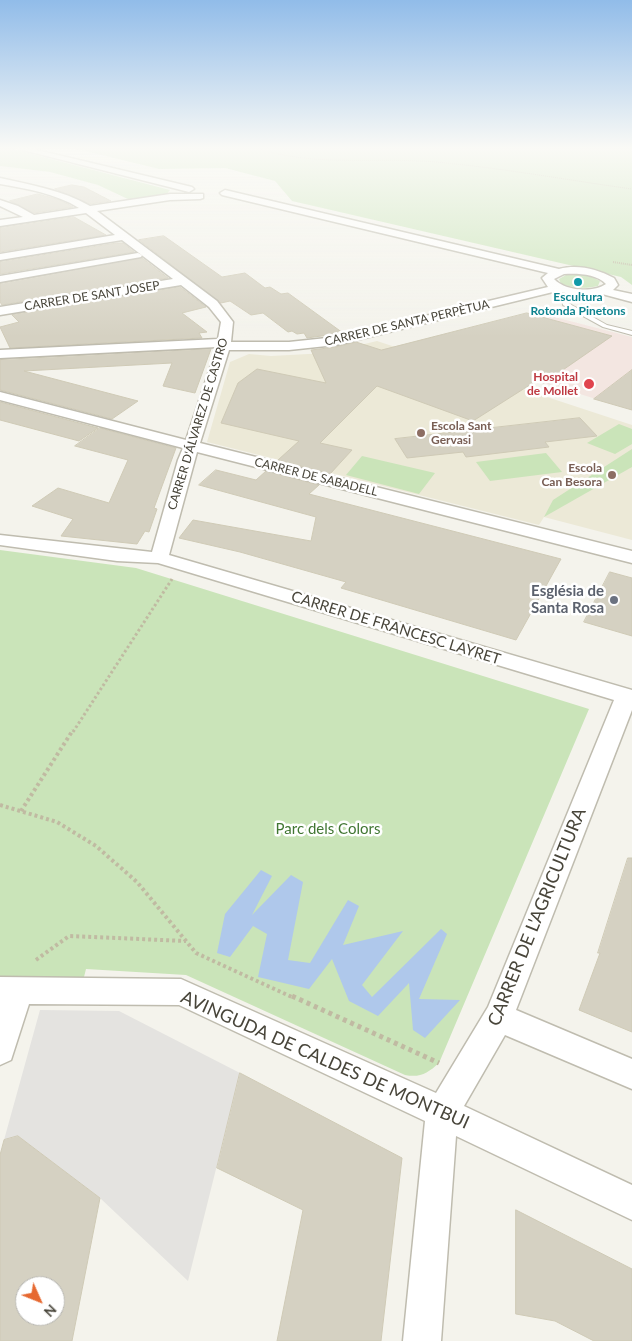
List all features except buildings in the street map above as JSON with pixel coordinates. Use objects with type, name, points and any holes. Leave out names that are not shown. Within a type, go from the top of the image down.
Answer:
[{"type":"street","points":[[18,212],[32,218]]},
{"type":"street","points":[[0,223],[78,212]]},
{"type":"street","name":"CARRER D'ÁLVAREZ DE CASTRO","points":[[91,212],[213,304],[227,322],[224,344],[186,460],[160,558]]},
{"type":"street","points":[[290,212],[548,278],[559,272]]},
{"type":"street","points":[[298,212],[559,272],[580,271],[595,273],[610,280],[608,288]]},
{"type":"street","points":[[0,257],[125,236]]},
{"type":"street","points":[[0,279],[138,254]]},
{"type":"street","points":[[548,278],[551,285],[573,292],[608,288],[632,290]]},
{"type":"street","name":"CARRER DE SANT JOSEP","points":[[0,311],[184,282]]},
{"type":"street","name":"CARRER DE SANTA PERPÈTUA","points":[[0,354],[224,344],[289,346],[336,341],[557,288]]},
{"type":"street","points":[[608,288],[632,298]]},
{"type":"street","name":"CARRER DE SABADELL","points":[[0,396],[632,557]]},
{"type":"street","name":"CARRER DE FRANCESC LAYRET","points":[[0,540],[117,555],[160,558],[629,698]]},
{"type":"street","name":"CARRER DE L'AGRICULTURA","points":[[422,1341],[442,1112],[498,1017],[629,698]]},
{"type":"street","points":[[0,1050],[9,990]]},
{"type":"street","name":"AVINGUDA DE CALDES DE MONTBUI","points":[[9,990],[181,992],[442,1112],[632,1203]]},
{"type":"street","points":[[498,1017],[632,1074]]},
{"type":"lane","points":[[573,292],[564,299],[565,304],[605,326],[632,333]]},
{"type":"path","points":[[21,811],[175,574]]},
{"type":"path","points":[[0,805],[57,822],[96,846],[137,882],[196,953],[439,1063]]},
{"type":"path","points":[[36,960],[69,936],[186,941]]},
{"type":"shaded area","name":"Hospital de Mollet","points":[[535,312],[632,337],[632,410],[459,357]]},
{"type":"shaded area","name":"Escola Sant Gervasi","points":[[377,341],[632,425],[632,540],[544,517],[539,525],[207,442],[230,362],[249,354],[271,356],[327,353]]},
{"type":"shaded area","points":[[40,1010],[119,1011],[240,1073],[188,1281],[100,1198],[18,1136],[4,1140]]},
{"type":"green space","points":[[338,212],[632,212],[632,285],[621,277]]},
{"type":"green space","points":[[579,274],[600,281],[598,286],[584,288],[570,286],[561,284],[559,279],[566,275]]},
{"type":"green space","points":[[619,424],[632,429],[632,444],[615,454],[587,443]]},
{"type":"green space","points":[[632,449],[632,467],[544,517],[553,500]]},
{"type":"green space","points":[[546,453],[562,472],[490,481],[476,462]]},
{"type":"green space","points":[[362,456],[435,473],[419,494],[346,475]]},
{"type":"green space","name":"Parc dels Colors","points":[[0,550],[136,568],[589,709],[439,1063],[435,1067],[419,1075],[405,1075],[186,975],[86,969],[83,981],[0,979]]},
{"type":"water","points":[[261,870],[272,876],[252,915],[291,875],[303,882],[288,960],[310,963],[348,900],[359,906],[343,945],[403,931],[362,985],[372,997],[441,929],[447,934],[419,999],[460,1000],[425,1038],[413,1030],[409,983],[378,1016],[349,1001],[332,959],[309,989],[258,977],[267,934],[253,926],[230,957],[217,953],[225,914]]},
{"type":"place","name":"Escultura Rotonda Pinetons","points":[[578,282]]},
{"type":"place","name":"Hospital de Mollet","points":[[589,384]]},
{"type":"place","name":"Escola Sant Gervasi","points":[[421,433]]},
{"type":"place","name":"Escola Can Besora","points":[[612,475]]},
{"type":"place","name":"Església de Santa Rosa","points":[[614,600]]}]
